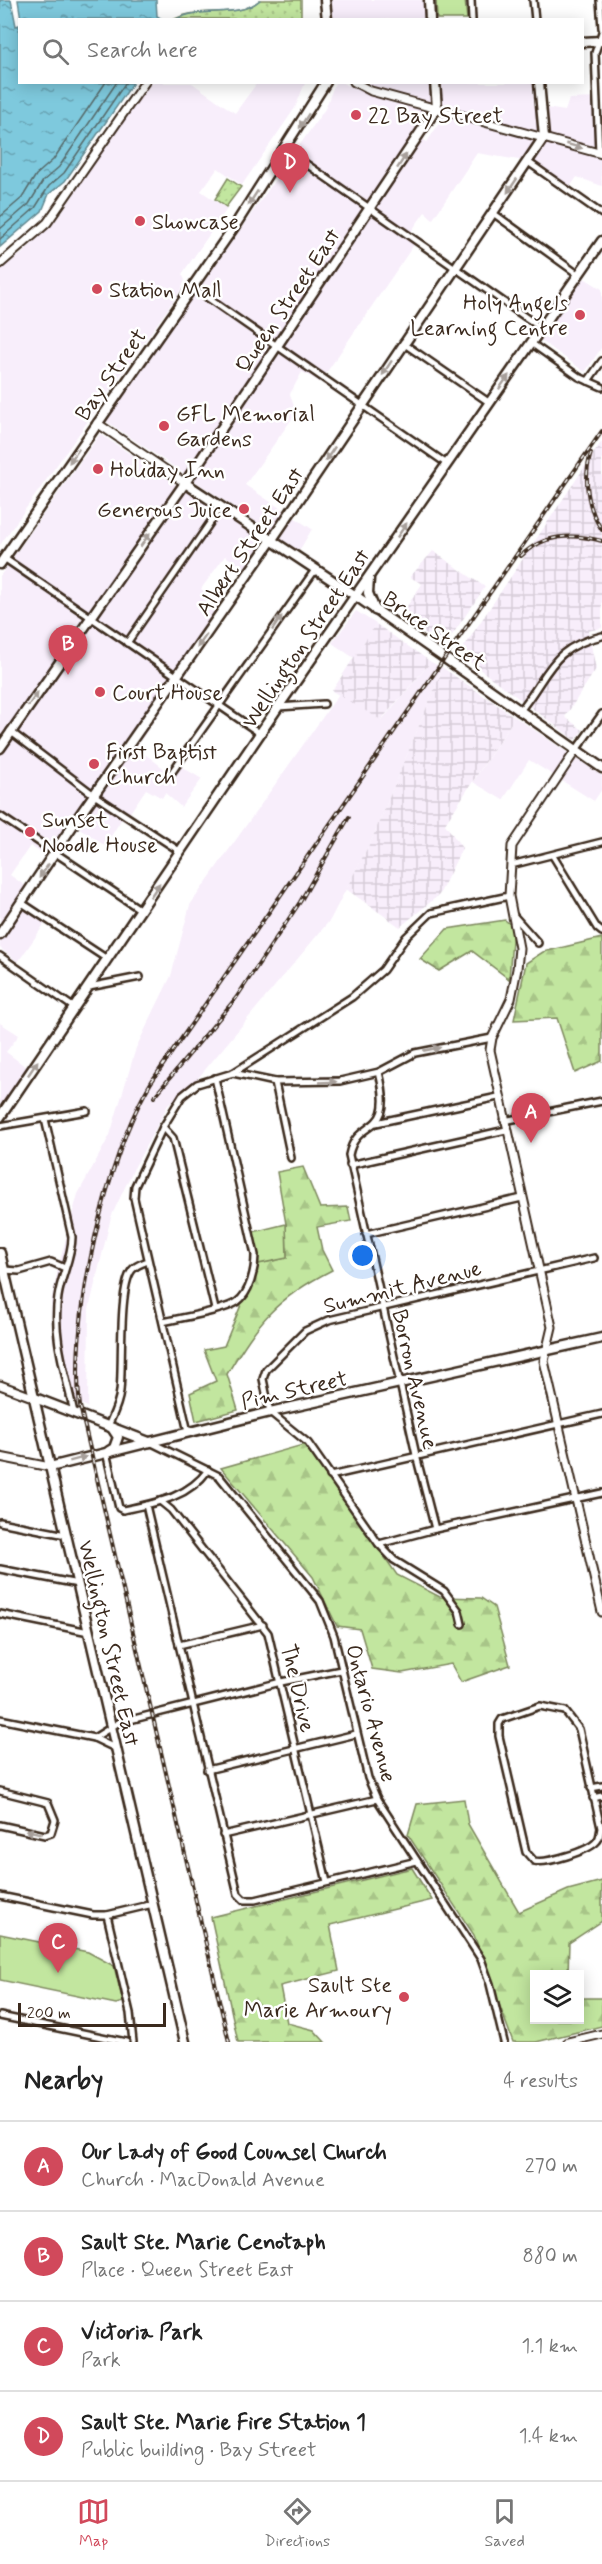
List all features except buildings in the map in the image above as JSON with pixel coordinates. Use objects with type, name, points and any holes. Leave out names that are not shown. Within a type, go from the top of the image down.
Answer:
[{"type":"main road","points":[[326,0],[327,18]]},
{"type":"main road","points":[[429,0],[430,18]]},
{"type":"main road","points":[[584,42],[600,41]]},
{"type":"main road","points":[[435,84],[437,108]]},
{"type":"main road","points":[[539,84],[544,137]]},
{"type":"main road","name":"Bay Street","points":[[1,559],[192,287],[285,149],[322,87]]},
{"type":"main road","name":"Queen Street East","points":[[0,748],[185,483],[437,108]]},
{"type":"main road","name":"Albert Street East","points":[[0,934],[271,541],[544,137]]},
{"type":"main road","name":"Wellington Street East","points":[[0,1117],[278,707],[602,241]]},
{"type":"main road","name":"Bruce Street","points":[[185,483],[356,597],[602,768]]},
{"type":"main road","points":[[369,578],[368,593],[375,610]]},
{"type":"main road","name":"Wellington Street East","points":[[0,1253],[185,2042]]},
{"type":"main road","name":"Pim Street","points":[[50,1467],[188,1432],[602,1338]]},
{"type":"main road","points":[[35,1398],[74,1415],[149,1442]]},
{"type":"main road","points":[[106,1452],[117,1443],[118,1437],[110,1427]]},
{"type":"street","points":[[471,0],[472,18]]},
{"type":"street","points":[[533,0],[535,18]]},
{"type":"street","points":[[358,84],[371,90],[601,154],[595,53],[602,30],[600,0]]},
{"type":"street","points":[[0,264],[47,223],[144,84]]},
{"type":"street","points":[[285,149],[541,328]]},
{"type":"street","points":[[528,162],[602,214]]},
{"type":"street","points":[[493,213],[579,275]]},
{"type":"street","points":[[192,287],[447,465]]},
{"type":"street","points":[[403,343],[490,403]]},
{"type":"street","points":[[531,344],[588,381],[602,387]]},
{"type":"street","points":[[588,381],[602,361]]},
{"type":"street","points":[[97,423],[185,483]]},
{"type":"street","points":[[127,644],[221,507]]},
{"type":"street","points":[[1,559],[261,734]]},
{"type":"street","points":[[172,772],[315,570]]},
{"type":"street","points":[[519,712],[553,662],[568,647],[578,641],[602,636]]},
{"type":"street","points":[[278,707],[324,704]]},
{"type":"street","points":[[602,714],[518,834],[512,846],[509,896],[519,948],[517,969],[511,999],[492,1038],[490,1050],[498,1097],[552,1327],[544,1361],[602,1612]]},
{"type":"street","points":[[10,731],[94,795],[181,852]]},
{"type":"street","points":[[0,816],[141,911]]},
{"type":"street","points":[[511,865],[602,842]]},
{"type":"street","points":[[553,856],[597,928],[602,932]]},
{"type":"street","points":[[188,1432],[134,1198],[135,1186],[163,1127],[189,1088],[232,1073],[352,997],[383,970],[412,931],[431,913],[509,896]]},
{"type":"street","points":[[22,903],[107,959]]},
{"type":"street","points":[[512,915],[538,943]]},
{"type":"street","points":[[0,956],[73,1007]]},
{"type":"street","points":[[87,988],[140,977]]},
{"type":"street","points":[[232,1073],[275,1082],[340,1081],[379,1072],[416,1053],[492,1038]]},
{"type":"street","points":[[379,1072],[385,1103],[376,1123],[351,1146],[350,1165],[506,1130]]},
{"type":"street","points":[[163,1322],[237,1302],[249,1286],[255,1267],[255,1255],[215,1078]]},
{"type":"street","points":[[275,1082],[291,1158]]},
{"type":"street","points":[[376,1123],[498,1097]]},
{"type":"street","points":[[504,1121],[602,1101]]},
{"type":"street","points":[[0,1126],[87,1111]]},
{"type":"street","points":[[45,1119],[72,1237],[72,1248],[58,1298],[57,1326],[74,1415]]},
{"type":"street","points":[[163,1127],[173,1138],[214,1309]]},
{"type":"street","name":"Borron Avenue","points":[[350,1165],[435,1529]]},
{"type":"street","points":[[366,1234],[522,1198]]},
{"type":"street","name":"Summit Avenue","points":[[270,1413],[263,1379],[266,1370],[305,1331],[329,1320],[382,1306],[594,1258]]},
{"type":"street","points":[[110,1427],[120,1391],[121,1323],[129,1277],[137,1266],[148,1261]]},
{"type":"street","points":[[2,1269],[19,1271],[51,1262],[65,1268]]},
{"type":"street","points":[[0,1385],[35,1398]]},
{"type":"street","points":[[270,1413],[308,1443],[379,1544],[394,1560],[444,1591],[459,1611],[462,1624]]},
{"type":"street","points":[[330,1476],[602,1414]]},
{"type":"street","name":"Ontario Avenue","points":[[149,1442],[208,1470],[231,1488],[320,1601],[334,1636],[368,1778],[377,1799],[481,1959],[490,1984],[504,2042]]},
{"type":"street","points":[[106,1452],[119,1508],[123,1510],[179,1496],[198,1484],[208,1470]]},
{"type":"street","points":[[0,1457],[50,1467]]},
{"type":"street","points":[[379,1544],[435,1529],[602,1493]]},
{"type":"street","name":"The Drive","points":[[160,1501],[171,1510],[262,1625],[272,1644],[327,1882]]},
{"type":"street","points":[[146,1505],[238,1894],[244,1900],[417,1861]]},
{"type":"street","points":[[0,1522],[66,1535]]},
{"type":"street","points":[[0,1569],[78,1584]]},
{"type":"street","points":[[0,1614],[89,1632]]},
{"type":"street","points":[[179,1645],[262,1625]]},
{"type":"street","points":[[94,1738],[112,1727],[192,1704],[341,1670]]},
{"type":"street","points":[[540,1706],[565,1711],[579,1729],[593,1798],[601,1828],[599,1839],[590,1847],[544,1862],[530,1858],[499,1736],[499,1724],[502,1719],[540,1706]]},
{"type":"street","points":[[0,1719],[94,1738],[117,1749]]},
{"type":"street","points":[[207,1770],[356,1734]]},
{"type":"street","points":[[591,1788],[602,1786]]},
{"type":"street","points":[[0,1791],[48,1803],[55,1820],[51,1833],[45,1834],[0,1825]]},
{"type":"street","points":[[593,1798],[602,1796]]},
{"type":"street","points":[[223,1835],[377,1799]]},
{"type":"street","points":[[0,1896],[93,1915],[107,1915],[153,1904]]},
{"type":"street","points":[[107,1915],[130,2013],[133,2042]]},
{"type":"street","points":[[0,2016],[109,2041],[126,2042]]},
{"type":"street","points":[[568,2042],[602,2034]]},
{"type":"shaded area","points":[[331,0],[424,0],[426,18],[332,18]]},
{"type":"shaded area","points":[[148,84],[193,84],[235,113],[256,84],[305,84],[295,108],[242,185],[218,168],[201,191],[227,209],[182,274],[185,280],[181,290],[0,545],[0,269],[23,253],[57,219]]},
{"type":"shaded area","points":[[335,84],[345,84],[396,104],[401,95],[362,84],[429,84],[431,107],[415,134],[427,142],[442,119],[442,84],[533,84],[534,106],[565,111],[569,99],[599,98],[602,186],[577,177],[570,187],[525,161],[477,153],[433,219],[425,212],[410,233],[418,237],[413,246],[320,382],[302,372],[290,394],[296,413],[245,485],[312,529],[299,551],[106,421],[325,109]]},
{"type":"shaded area","name":"Holy Angels Learning Centre","points":[[584,278],[602,289],[602,347],[585,372],[540,340]]},
{"type":"shaded area","points":[[100,434],[263,542],[246,569],[225,556],[201,589],[230,609],[136,747],[171,774],[177,764],[202,779],[181,807],[165,793],[162,798],[146,789],[125,820],[121,820],[105,846],[78,827],[56,862],[30,846],[10,875],[35,893],[29,901],[50,916],[18,962],[0,948],[0,576]]},
{"type":"shaded area","points":[[602,441],[602,628],[588,631],[596,669],[565,717],[583,730],[575,740],[459,654]]},
{"type":"shaded area","points":[[433,551],[485,587],[444,647],[400,616],[422,584],[410,577]]},
{"type":"shaded area","points":[[356,611],[376,624],[354,658],[332,643]]},
{"type":"shaded area","points":[[376,624],[431,662],[381,720],[332,691]]},
{"type":"shaded area","points":[[431,662],[443,668],[372,839],[330,920],[199,1077],[168,1105],[134,1168],[111,1217],[89,1309],[88,1407],[65,1397],[53,1340],[51,1302],[59,1264],[78,1194],[110,1135],[136,1048],[171,976],[190,905],[339,694],[382,720]]},
{"type":"shaded area","points":[[443,668],[515,717],[445,824],[462,848],[439,895],[400,927],[346,889],[372,839]]},
{"type":"shaded area","points":[[515,717],[602,776],[602,789],[594,801],[529,760],[503,800],[473,782]]},
{"type":"shaded area","points":[[0,1023],[19,1035],[6,1052],[29,1069],[0,1107]]},
{"type":"green space","points":[[260,0],[301,0],[301,18],[178,18],[196,13],[230,11],[251,6]]},
{"type":"green space","points":[[436,0],[465,0],[467,18],[437,18]]},
{"type":"green space","points":[[228,178],[241,187],[226,207],[215,199]]},
{"type":"green space","points":[[505,920],[513,927],[509,979],[472,951],[439,971],[420,959],[447,929]]},
{"type":"green space","points":[[602,938],[602,1061],[575,1073],[557,1018],[514,1020],[526,963],[543,952]]},
{"type":"green space","points":[[303,1167],[320,1208],[348,1207],[351,1221],[317,1227],[322,1250],[332,1270],[282,1302],[259,1325],[249,1339],[227,1374],[238,1410],[196,1421],[190,1393],[216,1381],[204,1350],[224,1346],[258,1264],[287,1258],[286,1224],[277,1172]]},
{"type":"green space","points":[[286,1224],[287,1258],[258,1264],[253,1232]]},
{"type":"green space","points":[[306,1444],[397,1575],[440,1597],[481,1598],[494,1607],[510,1665],[461,1682],[451,1664],[402,1673],[372,1669],[360,1629],[337,1626],[313,1577],[221,1468]]},
{"type":"green space","points":[[464,1799],[468,1824],[519,1912],[568,1890],[602,1881],[602,1921],[569,1943],[568,1970],[530,1970],[530,2024],[584,2024],[584,1998],[602,1998],[602,2026],[536,2042],[513,2042],[474,1935],[408,1835],[417,1804]]},
{"type":"green space","points":[[412,1868],[432,1900],[330,1925],[339,1971],[280,1986],[287,2023],[314,2030],[325,2042],[238,2042],[211,1917]]},
{"type":"green space","points":[[0,1934],[88,1952],[114,1966],[123,2002],[116,2004],[0,1980]]},
{"type":"water","points":[[0,0],[11,0],[16,26],[18,25],[18,84],[132,84],[65,181],[49,194],[42,211],[0,247]]},
{"type":"water","points":[[18,0],[156,0],[157,16],[160,18],[21,18]]},
{"type":"waterway","points":[[180,18],[196,13],[241,9],[260,0]]},
{"type":"railway","points":[[229,2042],[80,1406],[78,1370],[80,1329],[95,1239],[106,1193],[120,1150],[135,1112],[152,1081],[602,431]]},
{"type":"railway","points":[[591,453],[587,473],[588,493],[593,512],[602,530]]},
{"type":"railway","points":[[521,556],[539,543],[559,537],[581,537],[602,541]]},
{"type":"railway","points":[[154,1097],[236,998],[300,902],[349,817]]},
{"type":"place","name":"22 Bay Street","points":[[356,115]]},
{"type":"place","name":"Sault Ste. Marie Fire Station 1","points":[[290,193]]},
{"type":"place","name":"Showcase","points":[[140,221]]},
{"type":"place","name":"Station Mall","points":[[97,289]]},
{"type":"place","name":"Holy Angels Learning Centre","points":[[580,315]]},
{"type":"place","name":"GFL Memorial Gardens","points":[[164,426]]},
{"type":"place","name":"Holiday Inn","points":[[98,469]]},
{"type":"place","name":"Generous Juice","points":[[244,509]]},
{"type":"place","name":"Sault Ste. Marie Cenotaph","points":[[68,675]]},
{"type":"place","name":"Court House","points":[[100,692]]},
{"type":"place","name":"First Baptist Church","points":[[94,764]]},
{"type":"place","name":"Sunset Noodle House","points":[[30,832]]},
{"type":"place","name":"Our Lady of Good Counsel Church","points":[[531,1143]]},
{"type":"place","name":"Victoria Park","points":[[58,1973]]},
{"type":"place","name":"Sault Ste Marie Armoury","points":[[404,1997]]}]
